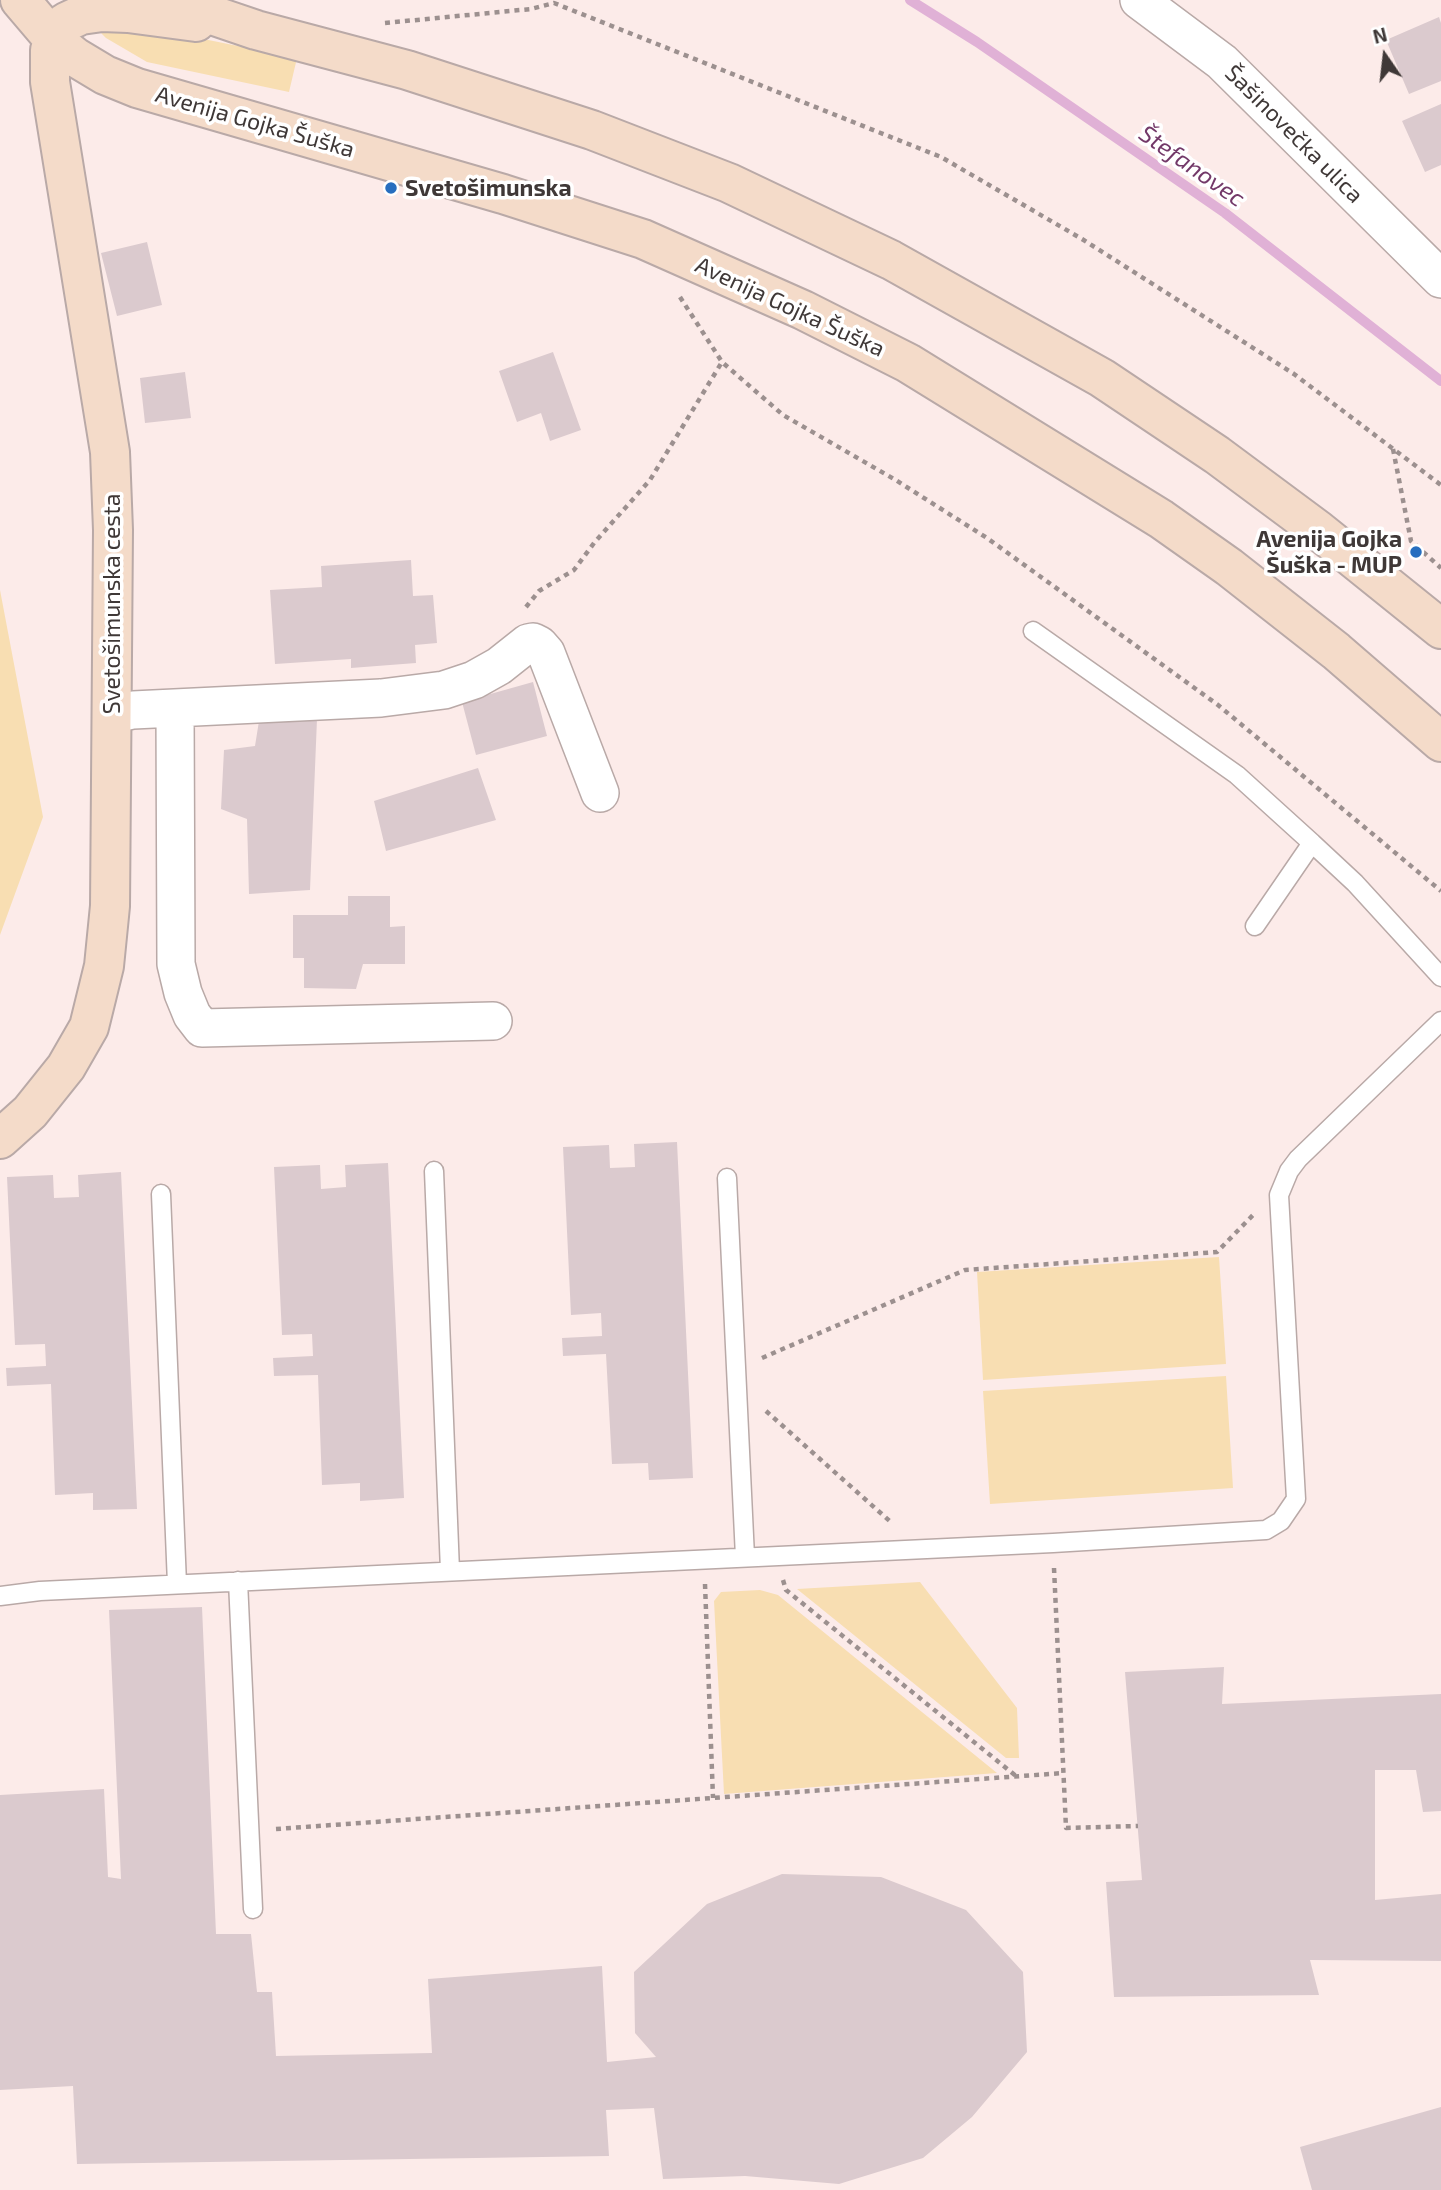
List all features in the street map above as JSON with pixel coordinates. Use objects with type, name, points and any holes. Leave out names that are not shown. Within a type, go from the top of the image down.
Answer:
[{"type":"main road","points":[[20,0],[54,40],[66,22],[81,15],[102,12],[256,30]]},
{"type":"main road","points":[[168,0],[256,30],[407,70],[592,130],[729,183],[891,260],[1102,378],[1205,447],[1318,530],[1441,629]]},
{"type":"main road","name":"Svetošimunska cesta","points":[[0,1139],[30,1112],[59,1076],[89,1027],[104,966],[110,906],[114,530],[110,452],[50,82],[49,62],[54,40]]},
{"type":"main road","name":"Avenija Gojka Šuška","points":[[54,40],[75,57],[105,75],[137,89],[503,194],[643,239],[803,310],[896,357],[1161,519],[1229,567],[1336,651],[1441,742]]},
{"type":"street","name":"Šašinovečka ulica","points":[[1139,0],[1222,62],[1441,279]]},
{"type":"street","points":[[114,714],[133,710],[381,698],[444,690],[474,680],[533,642],[546,653],[600,793]]},
{"type":"street","points":[[175,709],[176,964],[183,993],[192,1015],[202,1028],[493,1021]]},
{"type":"lane","points":[[1033,631],[1237,775],[1355,883],[1441,978]]},
{"type":"lane","points":[[1255,926],[1312,843]]},
{"type":"lane","points":[[0,1596],[40,1591],[177,1584],[1066,1542],[1266,1530],[1274,1527],[1286,1516],[1296,1499],[1279,1195],[1298,1158],[1441,1021]]},
{"type":"lane","points":[[434,1171],[450,1572]]},
{"type":"lane","points":[[727,1178],[745,1557]]},
{"type":"lane","points":[[161,1194],[177,1584]]},
{"type":"lane","points":[[238,1581],[253,1909]]},
{"type":"path","points":[[373,24],[531,9],[554,1],[941,157],[1082,239],[1294,374],[1441,485]]},
{"type":"path","points":[[523,610],[539,591],[574,570],[594,543],[650,480],[722,362],[783,415],[894,478],[987,538],[1218,705],[1441,891]]},
{"type":"path","points":[[1393,449],[1411,541],[1441,568]]},
{"type":"path","points":[[894,1525],[737,1378],[965,1270],[1217,1252],[1283,1183]]},
{"type":"path","points":[[1054,1568],[1066,1828],[1138,1826]]},
{"type":"path","points":[[783,1579],[786,1590],[1018,1777]]},
{"type":"path","points":[[705,1583],[713,1798]]},
{"type":"path","points":[[249,1831],[1064,1773]]},
{"type":"shaded area","points":[[97,29],[174,33],[297,58],[289,92],[147,62],[106,38]]},
{"type":"shaded area","points":[[0,590],[43,817],[0,935]]},
{"type":"shaded area","points":[[1219,1257],[1226,1364],[983,1380],[977,1272]]},
{"type":"shaded area","points":[[1226,1376],[1233,1488],[990,1504],[983,1391]]},
{"type":"shaded area","points":[[920,1582],[1017,1708],[1019,1758],[1006,1758],[797,1589]]},
{"type":"shaded area","points":[[760,1590],[778,1595],[997,1773],[724,1794],[714,1601],[721,1592]]},
{"type":"building","points":[[1439,17],[1441,81],[1409,94],[1386,40]]},
{"type":"building","points":[[1441,104],[1441,165],[1425,172],[1402,121]]},
{"type":"building","points":[[147,242],[162,305],[117,316],[101,253]]},
{"type":"building","points":[[553,352],[581,430],[550,441],[541,413],[517,422],[499,371]]},
{"type":"building","points":[[185,372],[191,418],[145,423],[140,378]]},
{"type":"building","points":[[411,560],[413,596],[433,595],[437,643],[415,645],[416,663],[351,668],[351,659],[275,664],[270,590],[322,587],[321,566]]},
{"type":"building","points":[[533,682],[547,736],[476,755],[462,702]]},
{"type":"building","points":[[317,719],[310,890],[249,894],[247,819],[221,809],[224,750],[255,746],[259,721]]},
{"type":"building","points":[[478,768],[496,820],[386,851],[374,801]]},
{"type":"building","points":[[348,896],[390,896],[390,927],[405,926],[405,964],[363,964],[356,989],[304,988],[304,958],[293,958],[293,915],[348,915]]},
{"type":"building","points":[[677,1142],[693,1478],[649,1480],[648,1463],[612,1464],[606,1354],[563,1356],[562,1338],[602,1336],[601,1313],[571,1315],[563,1147],[609,1145],[610,1168],[635,1167],[634,1144]]},
{"type":"building","points":[[388,1163],[404,1498],[360,1501],[360,1483],[322,1485],[318,1375],[274,1376],[273,1358],[313,1356],[312,1334],[282,1335],[274,1167],[320,1165],[321,1189],[346,1187],[345,1165]]},
{"type":"building","points":[[121,1172],[137,1509],[93,1510],[93,1493],[55,1495],[51,1384],[7,1386],[6,1368],[46,1366],[45,1344],[15,1345],[7,1177],[53,1175],[54,1198],[79,1197],[78,1175]]},
{"type":"building","points":[[202,1607],[216,1934],[251,1934],[257,1992],[272,1992],[276,2056],[432,2053],[428,1979],[602,1966],[607,2062],[656,2057],[635,2033],[634,1972],[707,1904],[782,1874],[881,1877],[966,1910],[1023,1972],[1027,2052],[972,2117],[923,2158],[839,2184],[745,2176],[663,2179],[654,2108],[606,2110],[609,2156],[77,2164],[73,2086],[0,2090],[0,1795],[104,1789],[108,1877],[121,1879],[109,1610]]},
{"type":"building","points":[[1224,1667],[1222,1704],[1441,1694],[1441,1811],[1423,1812],[1416,1770],[1375,1770],[1375,1900],[1441,1894],[1441,1961],[1310,1960],[1319,1995],[1114,1997],[1106,1882],[1142,1880],[1125,1672]]},
{"type":"building","points":[[1441,2107],[1441,2190],[1312,2190],[1300,2147]]},
{"type":"waterway","name":"Štefanovec","points":[[910,0],[977,42],[1225,213],[1441,381]]},
{"type":"place","name":"Svetošimunska","points":[[391,188]]},
{"type":"place","name":"Avenija Gojka Šuška - MUP","points":[[1416,552]]}]
